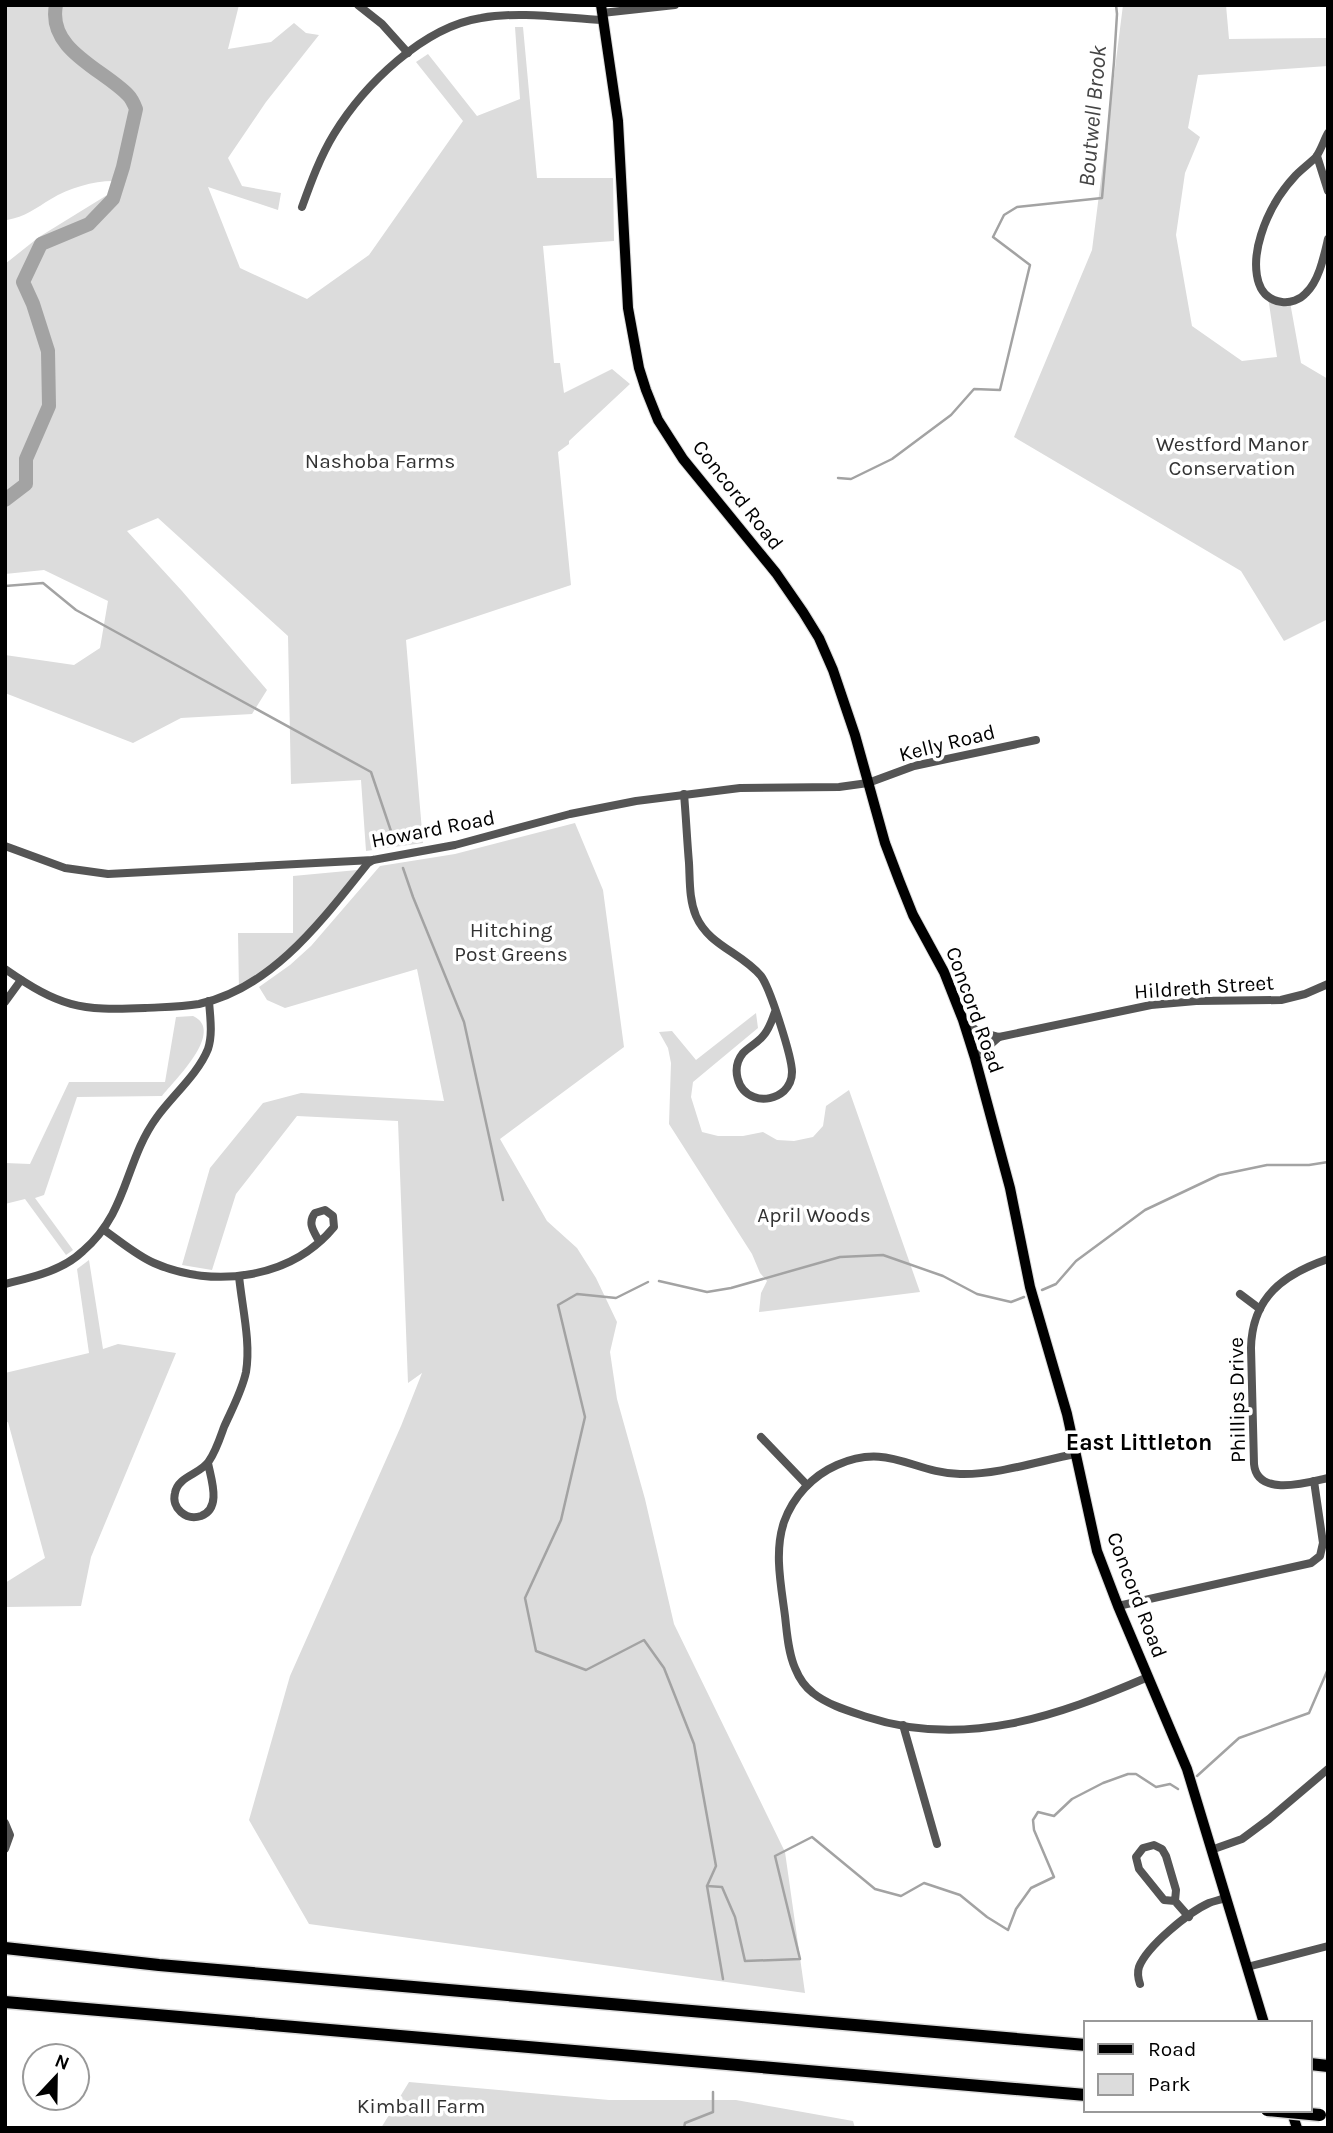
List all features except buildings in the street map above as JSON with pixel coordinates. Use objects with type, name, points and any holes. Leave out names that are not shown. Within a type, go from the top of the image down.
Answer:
[{"type":"highway","points":[[5,1948],[173,1966],[1084,2045]]},
{"type":"highway","points":[[5,2002],[1084,2095]]},
{"type":"highway","points":[[1290,2112],[1324,2115]]},
{"type":"main road","name":"Concord Road","points":[[602,13],[618,121],[628,308],[639,368],[646,390],[658,420],[683,459],[776,573],[803,612],[819,638],[841,692],[899,880],[913,915],[945,974],[963,1020],[1010,1188],[1030,1287],[1067,1415],[1097,1551],[1186,1769],[1263,2021]]},
{"type":"street","points":[[358,5],[391,33],[408,53]]},
{"type":"street","points":[[302,207],[333,136],[348,113],[362,96],[408,53],[448,27],[477,18],[602,13],[675,5]]},
{"type":"street","points":[[1328,133],[1317,156],[1283,190],[1264,227],[1256,271],[1258,283],[1264,293],[1273,300],[1284,302],[1296,300],[1305,294],[1319,269],[1328,239]]},
{"type":"street","points":[[1317,156],[1328,191]]},
{"type":"street","name":"Kelly Road","points":[[868,783],[914,766],[1036,740]]},
{"type":"street","name":"Howard Road","points":[[5,846],[65,868],[108,874],[373,860],[484,839],[603,806],[740,788],[839,787],[868,783]]},
{"type":"street","points":[[684,794],[691,898],[696,916],[712,939],[760,976],[767,987],[790,1059],[791,1078],[787,1087],[779,1095],[769,1099],[758,1098],[748,1094],[741,1086],[737,1065],[742,1054],[766,1033],[775,1013]]},
{"type":"street","points":[[5,969],[58,1001],[90,1009],[183,1006],[209,1001],[249,983],[291,953],[373,860]]},
{"type":"street","points":[[5,1002],[21,980]]},
{"type":"street","name":"Hildreth Street","points":[[975,1058],[999,1037],[1151,1005],[1293,998],[1328,984]]},
{"type":"street","points":[[5,1284],[36,1276],[70,1262],[104,1230],[115,1212],[149,1130],[206,1053],[210,1038],[209,1001]]},
{"type":"street","points":[[963,1020],[977,1031],[999,1037]]},
{"type":"street","points":[[104,1230],[141,1256],[166,1268],[198,1276],[239,1276],[287,1263],[319,1241]]},
{"type":"street","name":"Phillips Drive","points":[[1328,1259],[1286,1278],[1270,1294],[1260,1309],[1251,1342],[1255,1472],[1260,1479],[1271,1484],[1328,1478]]},
{"type":"street","points":[[208,1463],[213,1504],[204,1514],[187,1516],[175,1504],[175,1492],[182,1482],[208,1463],[239,1394],[246,1369],[247,1344],[239,1276]]},
{"type":"street","points":[[1240,1294],[1260,1309]]},
{"type":"street","points":[[761,1437],[807,1485]]},
{"type":"street","points":[[1075,1454],[970,1474],[945,1473],[887,1457],[866,1457],[834,1466],[807,1485],[788,1512],[779,1543],[779,1568],[793,1665],[806,1687],[819,1698],[864,1716],[929,1728],[967,1731],[1001,1726],[1076,1707],[1148,1677]]},
{"type":"street","points":[[1118,1606],[1311,1563],[1320,1556],[1323,1543],[1314,1481]]},
{"type":"street","points":[[903,1724],[937,1844]]},
{"type":"street","points":[[1211,1850],[1242,1839],[1328,1769]]},
{"type":"street","points":[[5,1823],[10,1835],[5,1849]]},
{"type":"street","points":[[1175,1901],[1177,1890],[1164,1853],[1154,1845],[1143,1848],[1136,1857],[1139,1869],[1164,1900],[1175,1901],[1189,1916]]},
{"type":"street","points":[[1140,1984],[1138,1970],[1155,1945],[1189,1916],[1209,1903],[1226,1898]]},
{"type":"street","points":[[1247,1967],[1328,1946]]},
{"type":"green space","name":"Nashoba Farms","points":[[5,5],[239,5],[228,49],[271,42],[294,23],[306,33],[319,35],[266,102],[228,158],[242,186],[281,193],[278,210],[208,187],[240,268],[307,299],[369,255],[463,121],[416,62],[428,54],[477,116],[520,99],[515,27],[523,27],[537,178],[613,178],[614,241],[543,246],[554,363],[560,363],[564,393],[612,369],[630,384],[558,452],[571,585],[406,640],[423,843],[366,851],[361,780],[291,784],[288,636],[158,518],[127,531],[267,690],[252,714],[181,718],[133,743],[5,693],[5,655],[74,665],[100,648],[108,601],[44,570],[5,574],[5,264],[39,237],[112,192],[113,181],[73,188],[25,214],[7,220]]},
{"type":"green space","name":"Westford Manor Conservation","points":[[1123,5],[1226,5],[1229,39],[1328,38],[1328,66],[1198,75],[1188,128],[1200,137],[1185,173],[1176,235],[1192,326],[1242,361],[1277,357],[1268,297],[1290,302],[1301,363],[1328,379],[1328,619],[1284,641],[1241,571],[1014,437],[1092,250]]},
{"type":"green space","name":"Hitching Post Greens","points":[[575,823],[603,890],[624,1047],[500,1139],[547,1221],[577,1248],[596,1278],[617,1322],[610,1352],[617,1399],[645,1499],[674,1624],[785,1852],[805,1993],[309,1924],[249,1820],[290,1676],[422,1373],[408,1383],[398,1121],[297,1116],[236,1194],[212,1270],[182,1265],[210,1168],[263,1103],[301,1093],[444,1101],[417,969],[285,1008],[267,1000],[259,987],[311,946],[380,866],[455,854]]},
{"type":"green space","points":[[368,869],[299,950],[272,972],[239,991],[238,933],[293,933],[293,876]]},
{"type":"green space","name":"April Woods","points":[[756,1013],[758,1028],[693,1082],[691,1097],[702,1132],[718,1136],[743,1136],[763,1132],[777,1140],[794,1141],[813,1137],[823,1126],[826,1106],[849,1090],[920,1292],[759,1312],[761,1293],[767,1281],[669,1124],[671,1063],[668,1048],[659,1032],[672,1031],[696,1060]]},
{"type":"green space","points":[[193,1016],[202,1023],[204,1033],[201,1044],[186,1068],[162,1096],[77,1097],[44,1195],[35,1198],[73,1250],[66,1255],[25,1199],[5,1204],[5,1163],[30,1164],[69,1082],[165,1082],[176,1017]]},
{"type":"green space","points":[[89,1260],[103,1349],[118,1344],[176,1353],[91,1557],[81,1606],[5,1607],[5,1583],[45,1558],[8,1422],[5,1423],[5,1373],[89,1353],[77,1269]]},
{"type":"green space","name":"Kimball Farm","points":[[409,2082],[609,2100],[736,2100],[853,2121],[855,2128],[381,2128]]},
{"type":"waterway","points":[[5,500],[26,484],[26,459],[49,406],[48,351],[23,282],[41,244],[89,224],[113,199],[136,109],[128,95],[68,46],[55,21],[56,5]]},
{"type":"waterway","name":"Boutwell Brook","points":[[838,478],[851,479],[892,459],[951,415],[974,389],[1000,390],[1030,265],[993,237],[1004,215],[1017,207],[1102,198],[1114,62],[1116,5]]},
{"type":"waterway","points":[[5,586],[43,583],[76,610],[371,772],[395,843]]},
{"type":"waterway","points":[[403,868],[464,1022],[503,1200]]},
{"type":"waterway","points":[[1042,1290],[1056,1284],[1076,1261],[1145,1210],[1219,1175],[1267,1165],[1328,1162]]},
{"type":"waterway","points":[[659,1281],[707,1292],[731,1288],[840,1257],[883,1255],[943,1276],[977,1294],[1011,1302],[1024,1297]]},
{"type":"waterway","points":[[648,1282],[616,1298],[577,1294],[558,1305],[585,1417],[561,1520],[525,1598],[536,1651],[586,1670],[644,1640],[664,1668],[694,1744],[716,1866],[707,1886],[723,1979]]},
{"type":"waterway","points":[[1197,1776],[1239,1738],[1309,1713],[1328,1669]]},
{"type":"waterway","points":[[707,1886],[722,1887],[735,1917],[745,1961],[800,1959],[775,1856],[812,1837],[875,1889],[901,1896],[924,1883],[960,1895],[1008,1930],[1016,1909],[1031,1888],[1054,1877],[1034,1830],[1033,1820],[1038,1812],[1054,1816],[1072,1799],[1128,1774],[1136,1774],[1156,1787],[1170,1784],[1178,1789]]},
{"type":"waterway","points":[[684,2128],[685,2123],[713,2112],[713,2092]]},
{"type":"district","name":"East Littleton","points":[[1139,1442]]}]
